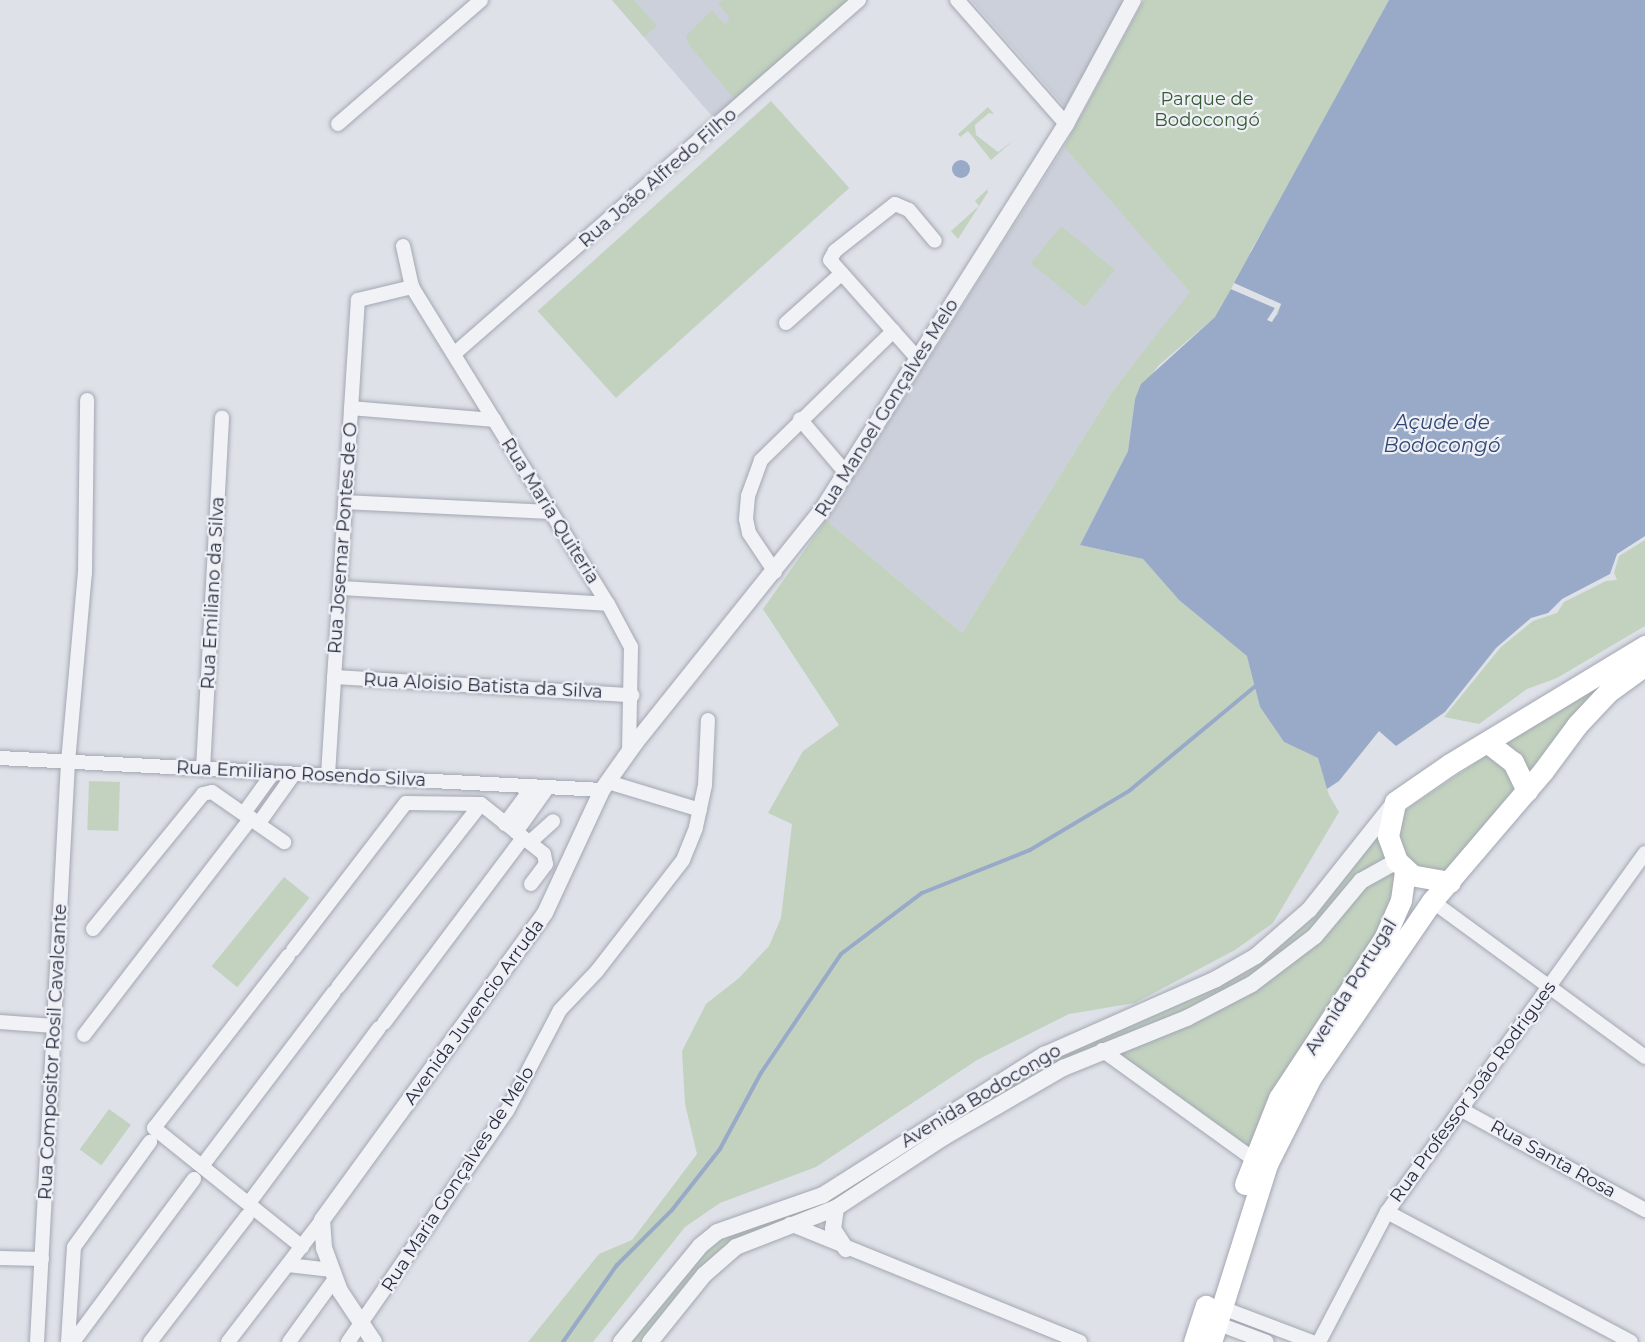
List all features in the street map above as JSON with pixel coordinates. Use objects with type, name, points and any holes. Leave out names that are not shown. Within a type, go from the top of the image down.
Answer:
[{"type":"main road","points":[[1395,802],[1487,742],[1645,646]]},
{"type":"main road","name":"Avenida Portugal","points":[[1215,1324],[1267,1164],[1297,1101],[1432,901],[1527,791],[1585,717],[1608,692],[1645,665]]},
{"type":"main road","points":[[1487,742],[1513,762],[1527,791]]},
{"type":"main road","name":"Avenida Portugal","points":[[1194,1342],[1253,1158],[1279,1098],[1384,939],[1401,900],[1401,866],[1388,836],[1395,802]]},
{"type":"main road","points":[[1401,866],[1423,878],[1450,882]]},
{"type":"street","points":[[338,124],[481,0]]},
{"type":"street","name":"Rua João Alfredo Filho","points":[[454,354],[859,0]]},
{"type":"street","points":[[957,0],[1066,124]]},
{"type":"street","name":"Rua Manoel Gonçalves Melo","points":[[605,786],[629,751],[775,572],[846,473],[1066,124],[1133,0]]},
{"type":"street","points":[[918,359],[832,265],[831,256],[889,205],[895,204],[909,210],[935,241]]},
{"type":"street","name":"Rua Maria Quiteria","points":[[403,246],[412,287],[549,512],[608,604],[631,647],[632,695],[629,751]]},
{"type":"street","points":[[786,323],[841,274]]},
{"type":"street","name":"Rua Josemar Pontes de O","points":[[328,775],[358,300],[412,287]]},
{"type":"street","points":[[775,572],[749,533],[748,496],[760,460],[893,331]]},
{"type":"street","name":"Rua Compositor Rosil Cavalcante","points":[[37,1342],[68,762],[85,573],[87,400]]},
{"type":"street","points":[[351,408],[494,420]]},
{"type":"street","name":"Rua Emiliano da Silva","points":[[203,769],[222,418]]},
{"type":"street","points":[[800,419],[846,473]]},
{"type":"street","points":[[345,502],[549,512]]},
{"type":"street","points":[[339,588],[608,604]]},
{"type":"street","name":"Rua Aloisio Batista da Silva","points":[[334,677],[632,695]]},
{"type":"street","name":"Rua Maria Gonçalves de Melo","points":[[348,1342],[507,1111],[560,1010],[597,971],[683,860],[700,810],[708,720]]},
{"type":"street","name":"Rua Emiliano Rosendo Silva","points":[[0,758],[548,787],[605,786],[700,810]]},
{"type":"street","points":[[251,818],[273,772]]},
{"type":"street","points":[[84,1035],[251,818],[294,774]]},
{"type":"street","points":[[519,834],[533,786]]},
{"type":"street","name":"Avenida Juvencio Arruda","points":[[322,1220],[545,913],[605,786]]},
{"type":"street","points":[[150,1342],[251,1210],[519,834],[548,787]]},
{"type":"street","points":[[93,929],[203,794],[212,792],[284,842]]},
{"type":"street","points":[[304,1243],[251,1210],[154,1128],[406,802],[481,804],[547,859],[531,884]]},
{"type":"street","name":"Avenida Bodocongo","points":[[621,1342],[700,1246],[717,1232],[823,1195],[1044,1055],[1216,979],[1256,956],[1309,910],[1395,802]]},
{"type":"street","points":[[202,1167],[336,989],[481,804]]},
{"type":"street","points":[[519,834],[553,821]]},
{"type":"street","name":"Rua Professor João Rodrigues","points":[[1319,1342],[1387,1212],[1645,853]]},
{"type":"street","name":"Avenida Bodocongo","points":[[650,1342],[718,1261],[751,1238],[836,1208],[954,1131],[1101,1050],[1187,1018],[1252,984],[1315,936],[1361,881],[1401,866]]},
{"type":"street","points":[[1432,901],[1645,1057]]},
{"type":"street","points":[[0,1022],[54,1026]]},
{"type":"street","points":[[1101,1050],[1253,1158]]},
{"type":"street","name":"Rua Santa Rosa","points":[[1460,1109],[1645,1210]]},
{"type":"street","points":[[68,1342],[74,1247],[150,1142]]},
{"type":"street","points":[[73,1342],[194,1179]]},
{"type":"street","points":[[836,1208],[833,1229],[846,1249]]},
{"type":"street","points":[[1387,1212],[1631,1342]]},
{"type":"street","points":[[228,1342],[322,1220]]},
{"type":"street","points":[[322,1220],[323,1242],[333,1274],[361,1325],[374,1342]]},
{"type":"street","points":[[790,1224],[846,1249],[1080,1342]]},
{"type":"street","points":[[0,1258],[42,1259]]},
{"type":"street","points":[[288,1265],[333,1274]]},
{"type":"street","points":[[289,1342],[333,1274]]},
{"type":"street","points":[[1215,1324],[1268,1342]]},
{"type":"street","points":[[1215,1324],[1312,1342]]},
{"type":"shaded area","points":[[612,0],[853,0],[717,122]]},
{"type":"shaded area","points":[[971,0],[1124,0],[1065,107]]},
{"type":"shaded area","points":[[1064,147],[1191,292],[1114,389],[962,633],[826,520]]},
{"type":"green space","points":[[612,0],[634,0],[657,26],[644,37]]},
{"type":"green space","points":[[722,0],[852,0],[738,103],[689,45],[686,36],[712,10],[724,24],[728,22],[729,17],[718,3]]},
{"type":"green space","name":"Parque de Bodocongó","points":[[1144,0],[1389,0],[1322,129],[1250,252],[1281,304],[1278,313],[1215,317],[1158,366],[1135,399],[1128,451],[1080,545],[1143,559],[1179,600],[1248,656],[1260,707],[1284,742],[1318,758],[1329,795],[1339,812],[1273,923],[1235,950],[1135,1003],[1069,1014],[977,1060],[816,1167],[720,1203],[685,1227],[593,1342],[528,1342],[599,1254],[632,1240],[697,1154],[685,1104],[682,1051],[706,1004],[739,978],[769,946],[781,918],[792,824],[768,813],[803,751],[839,725],[763,609],[826,520],[962,633],[1114,389],[1190,292],[1064,147]]},
{"type":"green space","points":[[771,101],[849,188],[616,398],[538,311]]},
{"type":"green space","points":[[988,107],[994,114],[989,113],[975,125],[976,135],[998,152],[1014,140],[991,160],[968,131],[960,137],[958,134]]},
{"type":"green space","points":[[994,183],[987,190],[988,192],[958,239],[951,231],[979,206],[975,201]]},
{"type":"green space","points":[[1061,226],[1115,269],[1084,307],[1031,263]]},
{"type":"green space","points":[[1645,540],[1645,626],[1557,678],[1527,689],[1479,724],[1444,717],[1501,647],[1533,621],[1557,613],[1564,602],[1606,581],[1617,580],[1614,573],[1619,556]]},
{"type":"green space","points":[[1626,660],[1527,782],[1494,743]]},
{"type":"green space","points":[[1490,753],[1518,780],[1516,794],[1446,874],[1420,872],[1396,851],[1398,815]]},
{"type":"green space","points":[[89,781],[120,782],[118,831],[87,830]]},
{"type":"green space","points":[[1381,827],[1388,860],[1314,931],[1232,990],[1082,1055],[835,1205],[766,1227],[643,1342],[626,1342],[716,1239],[799,1211],[1049,1057],[1257,962]]},
{"type":"green space","points":[[1395,866],[1390,915],[1250,1152],[1111,1053],[1261,983],[1362,884]]},
{"type":"green space","points":[[284,877],[310,898],[237,987],[212,966]]},
{"type":"green space","points":[[109,1109],[131,1125],[101,1165],[80,1149]]},
{"type":"water","name":"Açude de Bodocongó","points":[[1389,0],[1645,0],[1645,536],[1617,554],[1610,574],[1562,599],[1548,613],[1531,618],[1496,648],[1445,712],[1396,746],[1379,731],[1339,781],[1327,789],[1318,758],[1284,742],[1260,707],[1247,656],[1179,600],[1143,559],[1080,545],[1128,451],[1135,399],[1141,384],[1215,317],[1231,289],[1275,308],[1272,321],[1278,313],[1281,304],[1234,283]]},
{"type":"water","points":[[961,160],[967,163],[970,169],[967,175],[961,178],[955,175],[952,169],[955,163]]},
{"type":"pier","points":[[1234,283],[1281,304],[1272,322],[1267,320],[1275,308],[1231,289]]},
{"type":"waterway","points":[[563,1342],[617,1265],[672,1210],[720,1149],[761,1073],[841,954],[922,893],[1030,850],[1129,791],[1258,684]]}]
